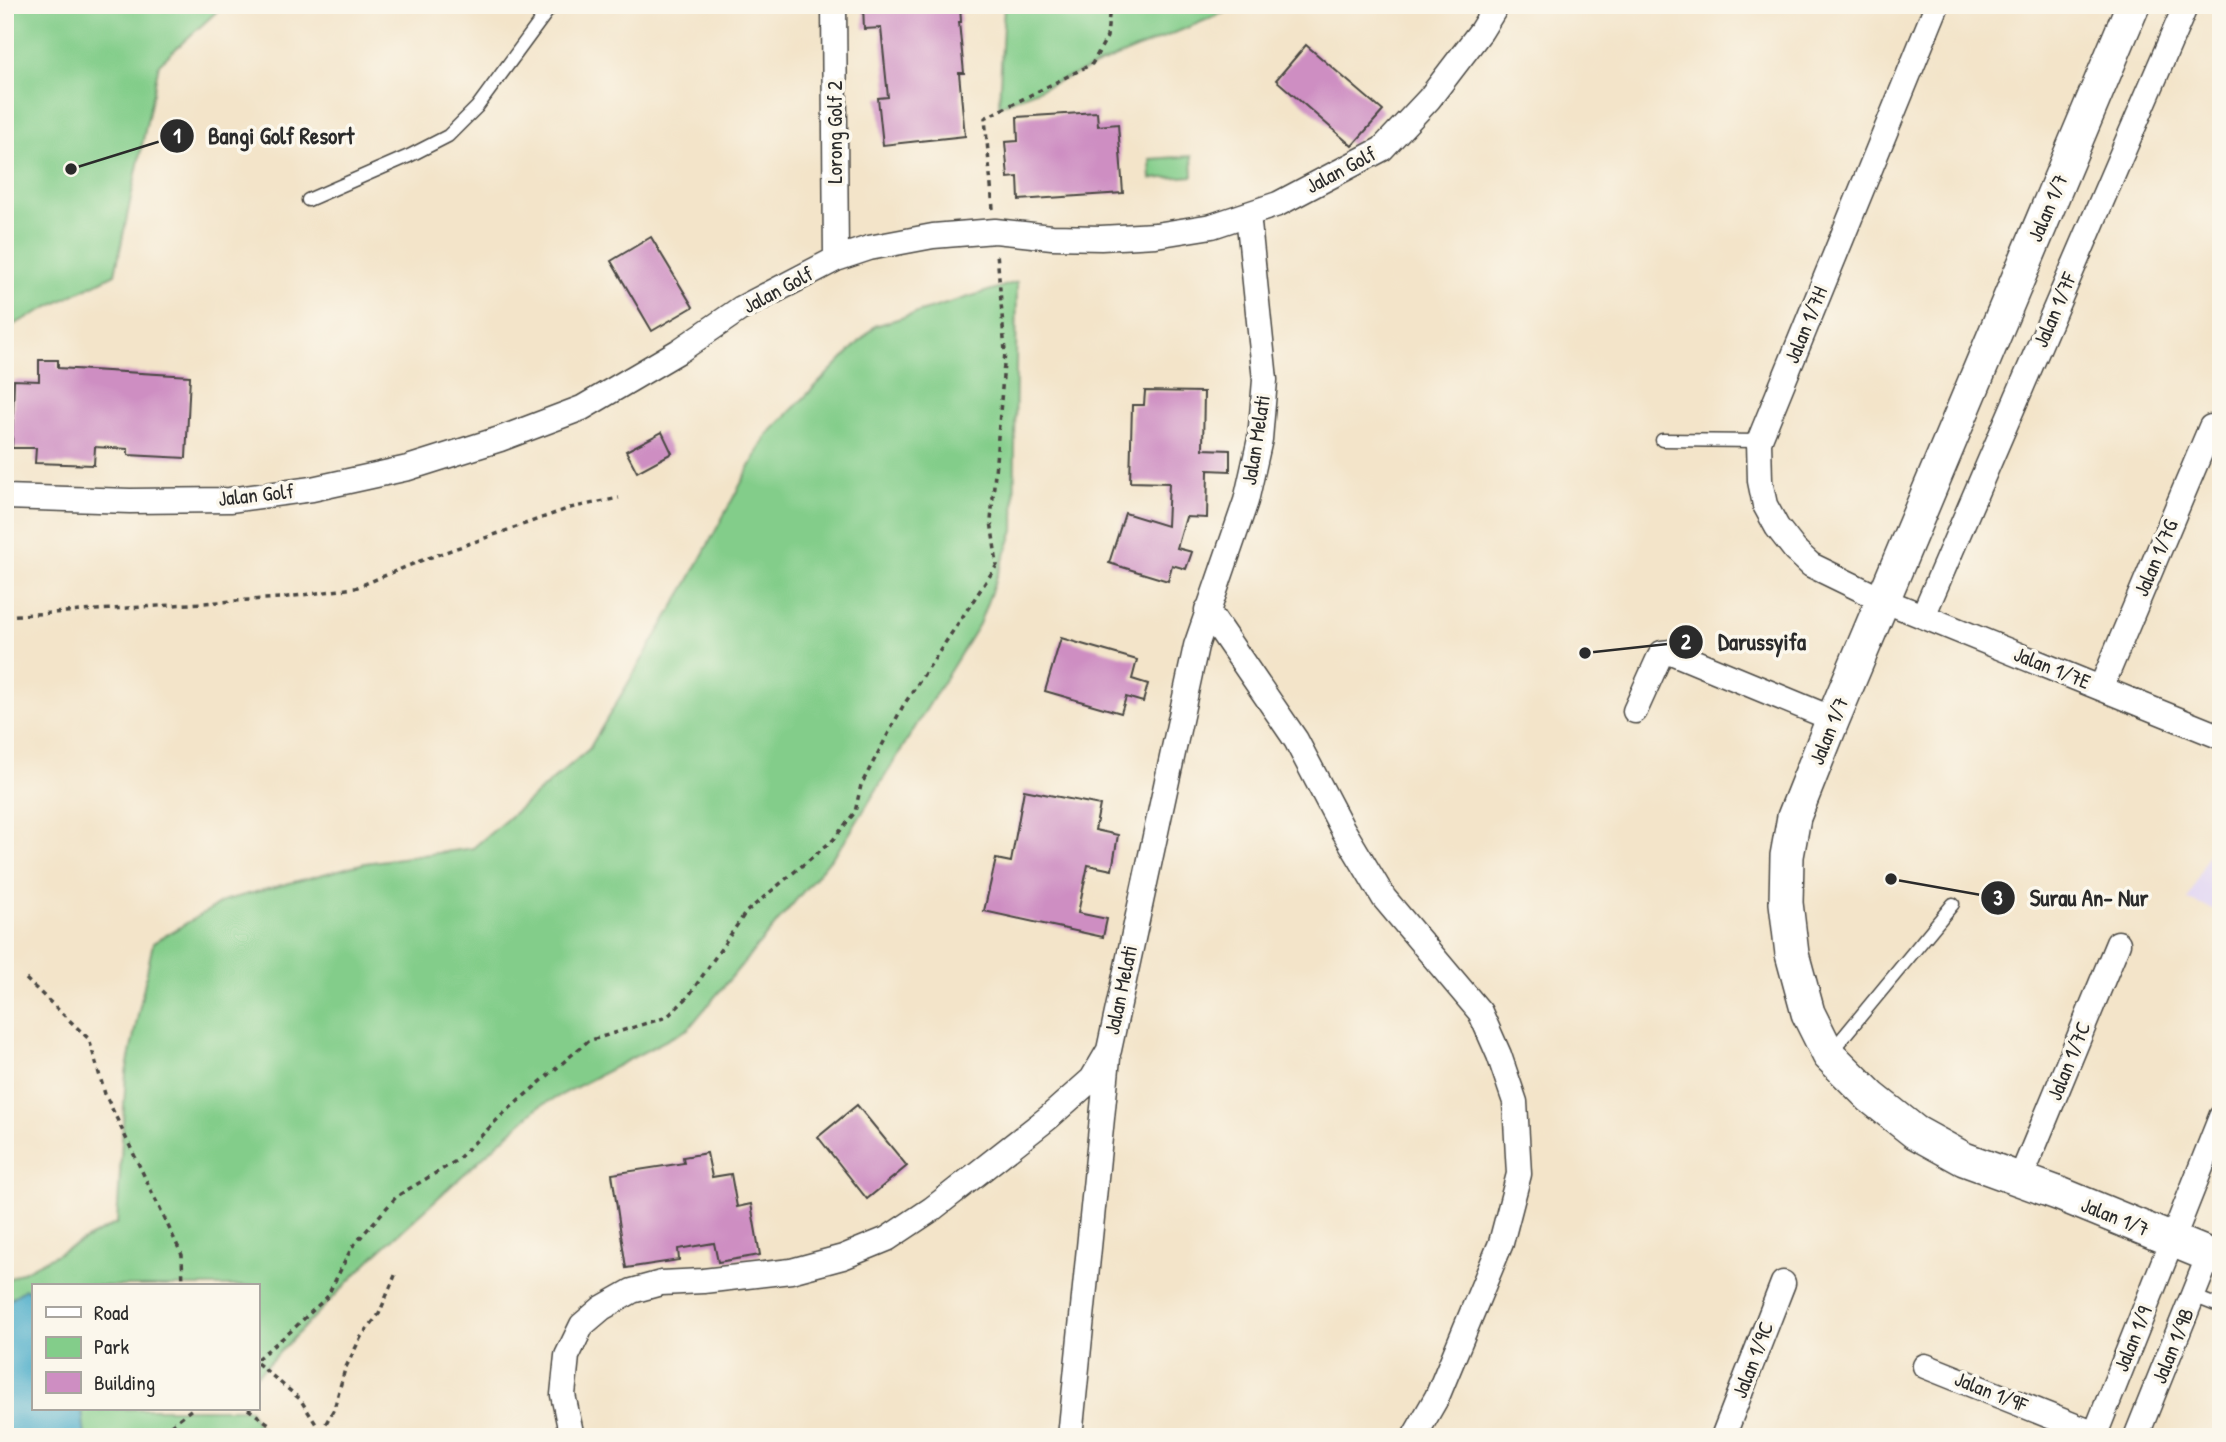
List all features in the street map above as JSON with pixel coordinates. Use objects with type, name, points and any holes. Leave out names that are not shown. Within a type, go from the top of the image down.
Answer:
[{"type":"street","name":"Lorong Golf 2","points":[[834,5],[836,259]]},
{"type":"street","name":"Jalan Golf","points":[[5,497],[130,501],[230,500],[312,489],[408,468],[500,439],[582,408],[678,351],[740,309],[836,259],[869,248],[933,236],[995,231],[1052,237],[1156,235],[1212,226],[1248,215],[1278,204],[1382,149],[1429,99],[1481,31],[1497,5]]},
{"type":"street","name":"Jalan 1/7H","points":[[1883,600],[1811,565],[1783,535],[1765,505],[1759,481],[1759,441],[1937,5]]},
{"type":"street","name":"Jalan 1/7","points":[[2133,5],[1794,817],[1787,856],[1786,903],[1792,954],[1808,1013],[1829,1055],[1871,1097],[1915,1132],[1964,1159],[2215,1258]]},
{"type":"street","name":"Jalan 1/7F","points":[[1923,616],[2186,5]]},
{"type":"street","name":"Jalan Melati","points":[[572,1437],[563,1395],[567,1356],[582,1325],[602,1308],[632,1291],[661,1283],[791,1271],[843,1257],[887,1239],[932,1209],[1048,1118],[1092,1079],[1108,1050],[1196,646],[1246,501],[1260,439],[1265,380],[1248,215]]},
{"type":"street","name":"Jalan 1/7G","points":[[2101,688],[2211,428]]},
{"type":"street","name":"Jalan 1/7E","points":[[1883,600],[2221,737]]},
{"type":"street","points":[[1208,610],[1296,740],[1342,828],[1384,898],[1480,1012],[1499,1055],[1515,1102],[1519,1174],[1501,1244],[1437,1397],[1414,1437]]},
{"type":"street","points":[[1635,711],[1657,660],[1662,653],[1671,653],[1833,719]]},
{"type":"street","name":"Jalan 1/7C","points":[[2020,1180],[2118,943]]},
{"type":"street","points":[[1070,1437],[1108,1050]]},
{"type":"street","name":"Jalan 1/9","points":[[2094,1435],[2221,1117]]},
{"type":"street","name":"Jalan 1/9B","points":[[2136,1437],[2193,1296],[2215,1258]]},
{"type":"street","name":"Jalan 1/9C","points":[[1723,1437],[1783,1283]]},
{"type":"street","name":"Jalan 1/9F","points":[[1925,1366],[2094,1435]]},
{"type":"lane","points":[[309,200],[409,156],[447,136],[477,107],[552,5]]},
{"type":"lane","points":[[1662,440],[1759,441]]},
{"type":"lane","points":[[1829,1055],[1953,904]]},
{"type":"lane","points":[[2193,1296],[2221,1307]]},
{"type":"path","points":[[259,1359],[327,1297],[352,1247],[397,1196],[456,1161],[502,1115],[588,1041],[667,1017],[688,997],[746,912],[833,840],[855,812],[861,785],[903,706],[998,565],[991,521],[1005,352],[985,118],[1092,64],[1107,37],[1110,5]]},
{"type":"path","points":[[5,616],[280,598],[355,588],[420,561],[570,508],[618,498]]},
{"type":"path","points":[[26,979],[89,1039],[105,1094],[182,1255],[183,1284]]},
{"type":"path","points":[[322,1435],[334,1409],[345,1369],[361,1337],[379,1314],[396,1273]]},
{"type":"path","points":[[259,1363],[300,1399],[322,1435]]},
{"type":"path","points":[[155,1437],[191,1410]]},
{"type":"path","points":[[249,1410],[269,1424],[275,1437]]},
{"type":"shaded area","points":[[2221,825],[2221,912],[2188,900]]},
{"type":"green space","points":[[5,5],[224,5],[159,64],[115,274],[5,329]]},
{"type":"green space","points":[[1004,5],[1242,5],[999,106]]},
{"type":"green space","points":[[1192,156],[1193,176],[1151,179],[1150,159]]},
{"type":"green space","points":[[1017,282],[1014,531],[979,624],[843,844],[688,1029],[538,1107],[374,1256],[259,1373],[259,1284],[32,1284],[32,1410],[250,1410],[265,1437],[5,1437],[5,1281],[117,1223],[126,1073],[153,943],[226,900],[365,863],[473,848],[589,749],[687,584],[767,435],[875,326]]},
{"type":"water","points":[[25,1289],[32,1292],[32,1410],[82,1410],[85,1437],[5,1437],[5,1303]]},
{"type":"building","points":[[863,5],[960,5],[964,73],[959,73],[965,136],[883,145],[878,98],[888,97],[881,28],[864,29]]},
{"type":"building","points":[[1306,45],[1383,111],[1352,146],[1276,80]]},
{"type":"building","points":[[1097,112],[1098,126],[1118,124],[1123,193],[1019,200],[1018,177],[1008,178],[1005,142],[1018,141],[1017,117]]},
{"type":"building","points":[[651,237],[693,307],[652,331],[611,261]]},
{"type":"building","points":[[39,360],[58,360],[58,368],[190,376],[186,458],[128,455],[128,449],[95,447],[94,465],[35,463],[36,448],[12,448],[14,380],[39,381]]},
{"type":"building","points":[[1145,391],[1204,392],[1203,449],[1230,450],[1230,471],[1208,470],[1207,518],[1186,517],[1177,548],[1192,552],[1186,569],[1172,565],[1168,581],[1109,563],[1125,513],[1167,526],[1169,483],[1130,482],[1132,405],[1144,405]]},
{"type":"building","points":[[662,432],[672,453],[637,472],[626,451]]},
{"type":"building","points":[[1061,638],[1137,660],[1132,679],[1148,684],[1143,702],[1126,697],[1121,713],[1045,691]]},
{"type":"building","points":[[1024,790],[1100,805],[1095,830],[1118,835],[1112,870],[1088,865],[1078,913],[1107,919],[1103,937],[984,911],[996,859],[1011,862]]},
{"type":"building","points":[[857,1105],[907,1166],[867,1199],[818,1137]]},
{"type":"building","points":[[707,1153],[712,1177],[731,1174],[737,1207],[751,1204],[760,1255],[718,1262],[714,1243],[678,1249],[679,1260],[626,1268],[612,1174],[684,1163],[683,1157]]},
{"type":"place","name":"Bangi Golf Resort","points":[[71,169]]},
{"type":"place","name":"Darussyifa","points":[[1585,653]]},
{"type":"place","name":"Surau An- Nur","points":[[1891,879]]}]
